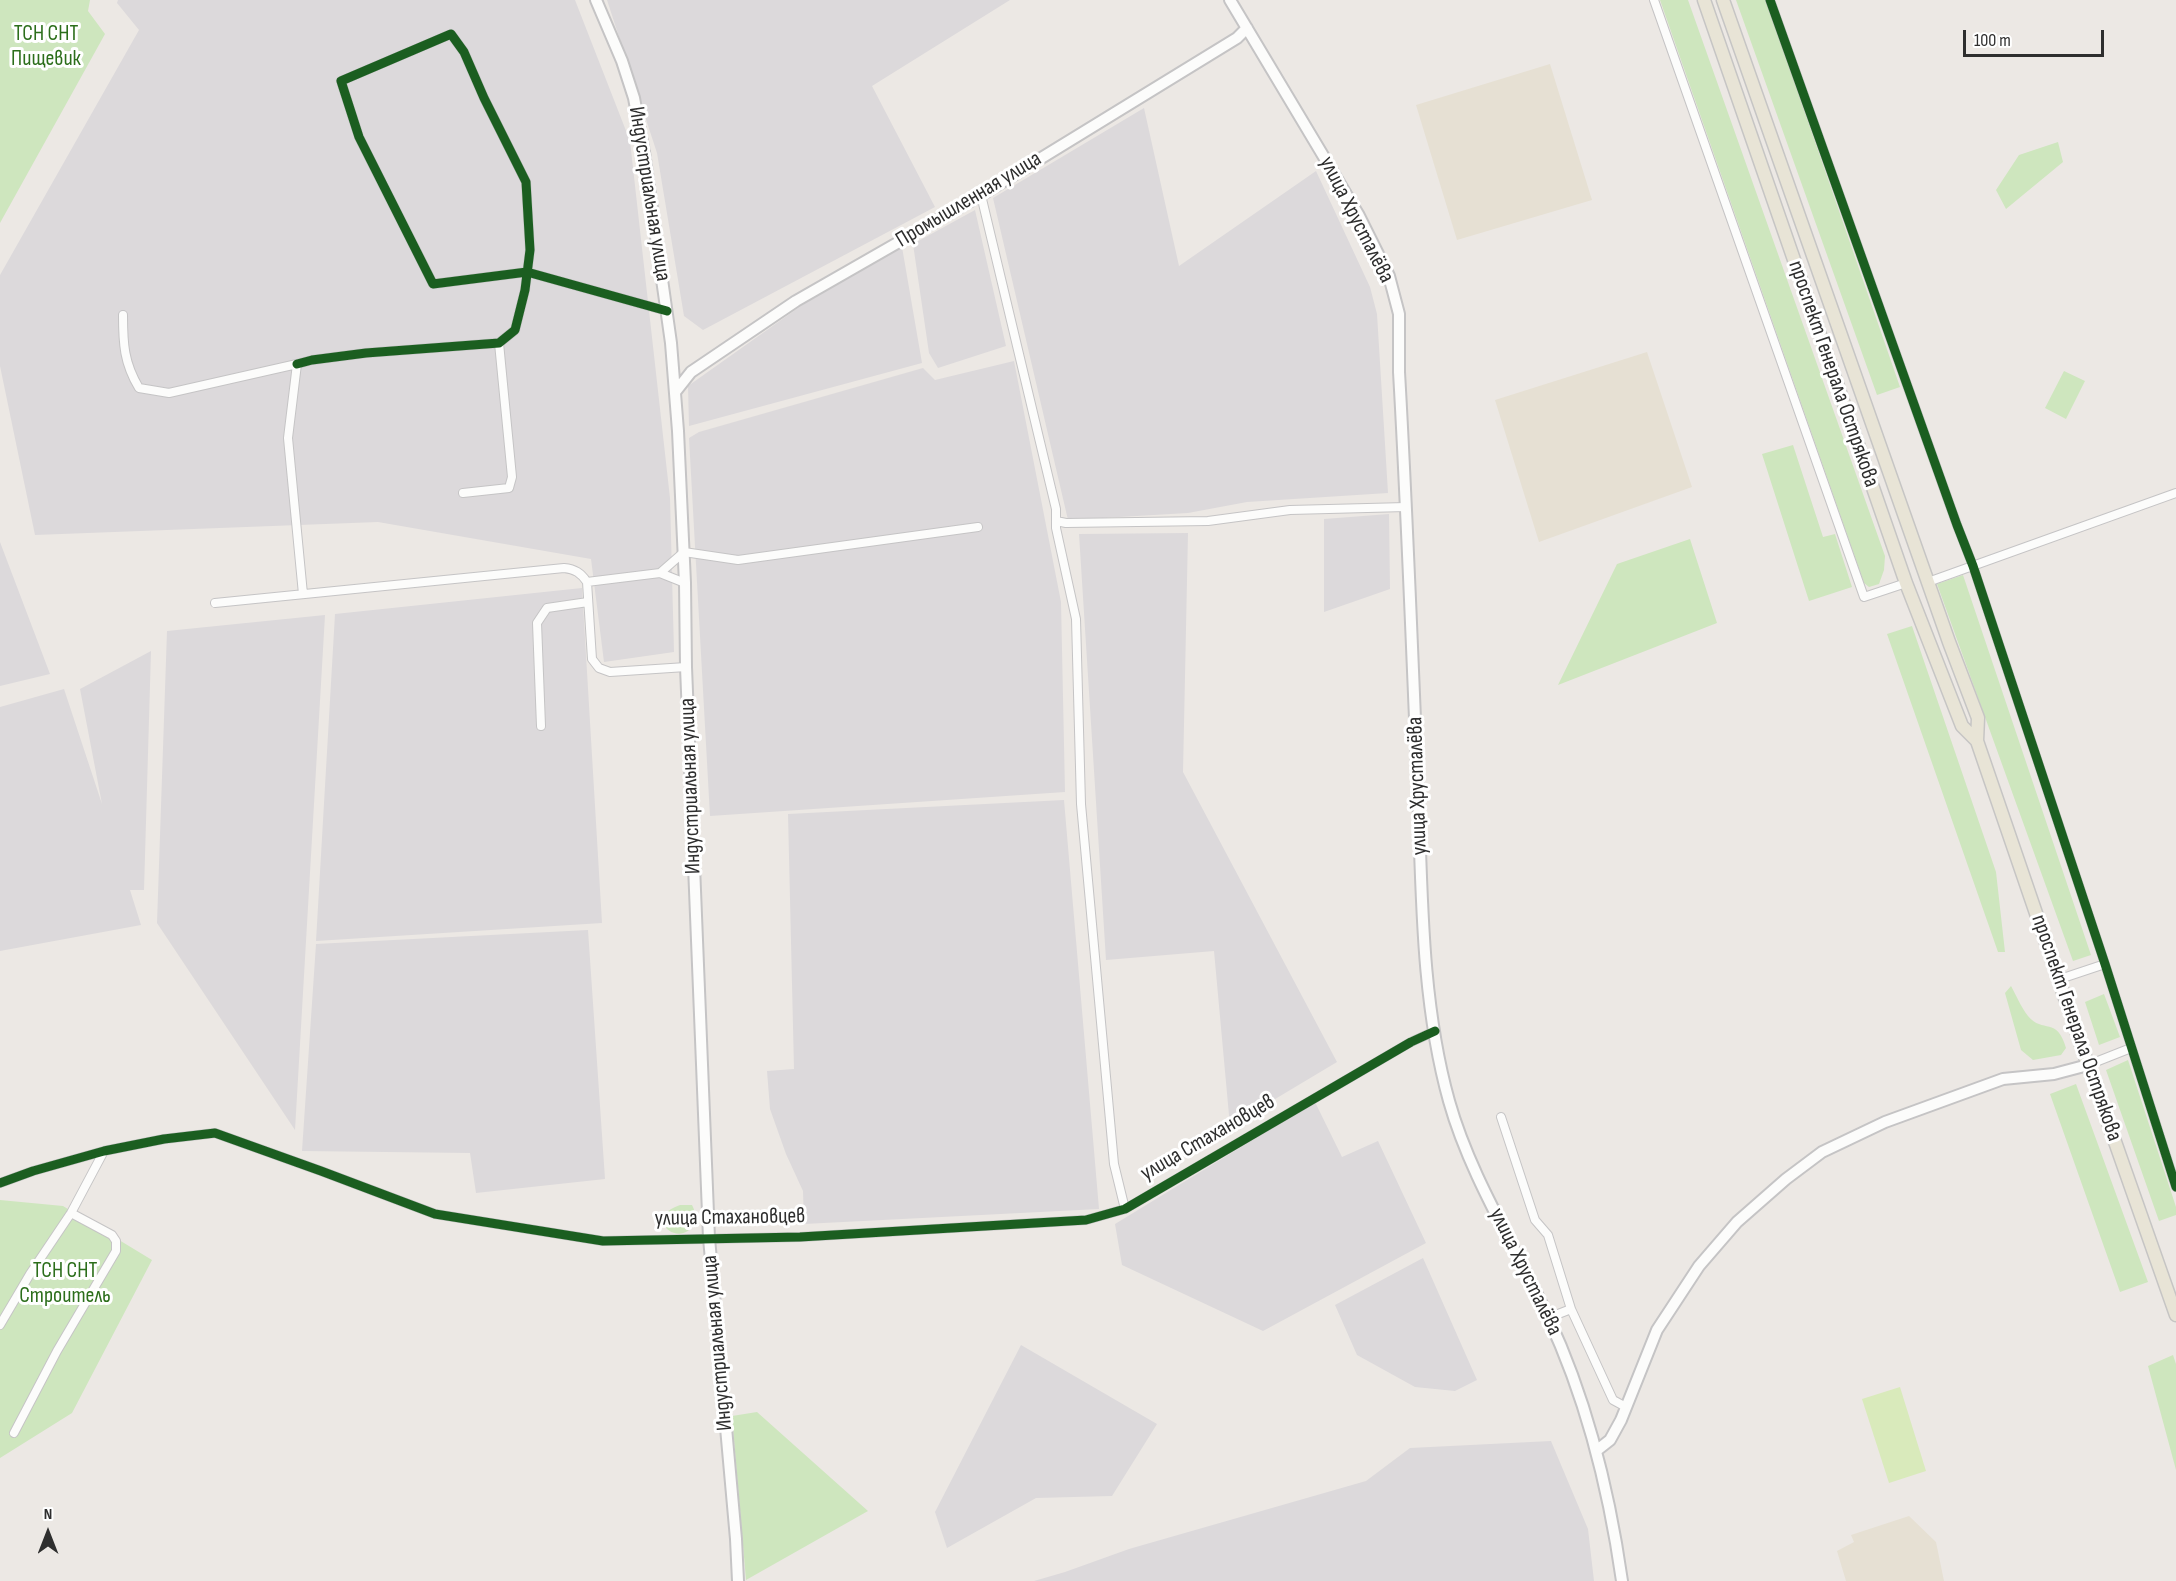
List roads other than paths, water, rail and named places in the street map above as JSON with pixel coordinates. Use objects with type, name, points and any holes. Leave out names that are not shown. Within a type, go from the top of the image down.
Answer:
[{"type":"main road","name":"Индустриальная улица","points":[[596,0],[622,61],[634,98],[667,310],[676,391],[709,1238],[738,1581]]},
{"type":"main road","name":"улица Хрусталёва","points":[[1230,0],[1358,214],[1389,276],[1399,314],[1427,978],[1435,1031],[1449,1101],[1467,1150],[1548,1318],[1581,1397],[1596,1451],[1622,1581]]},
{"type":"main road","name":"проспект Генерала Острякова","points":[[1704,0],[1906,583],[1962,726],[1977,741]]},
{"type":"main road","name":"проспект Генерала Острякова","points":[[1723,0],[1978,718],[1977,741],[2176,1315]]},
{"type":"main road","name":"Промышленная улица","points":[[676,391],[692,372],[796,301],[981,195],[1237,38],[1247,28]]},
{"type":"main road","points":[[671,343],[678,360],[692,372]]},
{"type":"main road","points":[[1596,1451],[1610,1440],[1657,1330],[1699,1266],[1737,1222],[1786,1179],[1822,1152],[1885,1122],[2003,1079],[2054,1074],[2088,1065]]},
{"type":"street","points":[[1654,0],[1864,597],[1906,583]]},
{"type":"street","points":[[1770,0],[1973,566],[2105,964],[2176,1187]]},
{"type":"street","points":[[123,315],[123,342],[129,371],[139,388],[169,393],[312,360],[366,353],[500,343],[515,330],[525,290],[527,272],[530,250],[526,182],[464,52],[451,33],[340,81],[358,137],[433,284],[527,272],[667,310]]},
{"type":"street","points":[[981,195],[1056,510],[1056,521],[1076,619],[1081,804],[1114,1164],[1125,1209]]},
{"type":"street","points":[[463,493],[509,488],[512,477],[500,343]]},
{"type":"street","points":[[297,364],[288,438],[303,594]]},
{"type":"street","points":[[1929,582],[2176,493]]},
{"type":"street","points":[[1056,521],[1066,524],[1208,521],[1290,510],[1406,507]]},
{"type":"street","points":[[660,573],[684,552],[738,560],[978,527]]},
{"type":"street","points":[[215,603],[564,568],[578,572],[587,582],[592,659],[599,668],[610,672],[686,667]]},
{"type":"street","points":[[587,582],[660,573],[685,584]]},
{"type":"street","points":[[542,726],[537,623],[547,608],[588,602]]},
{"type":"street","points":[[2060,979],[2105,964]]},
{"type":"street","name":"улица Стахановцев","points":[[0,1183],[104,1151],[164,1139],[215,1134],[435,1214],[603,1240],[800,1237],[1086,1221],[1125,1209],[1412,1042],[1435,1031]]},
{"type":"street","points":[[2088,1065],[2131,1048]]},
{"type":"street","points":[[1501,1118],[1535,1220],[1548,1235],[1571,1309],[1613,1400],[1626,1407]]},
{"type":"street","points":[[0,1326],[30,1274],[71,1213],[104,1151]]},
{"type":"street","points":[[14,1433],[57,1351],[116,1251],[116,1241],[112,1235],[71,1213]]},
{"type":"street","points":[[1548,1318],[1571,1309]]},
{"type":"park label","name":"ТСН СНТ Пищевик","points":[[46,46]]},
{"type":"park label","name":"ТСН СНТ Строитель","points":[[65,1284]]}]
